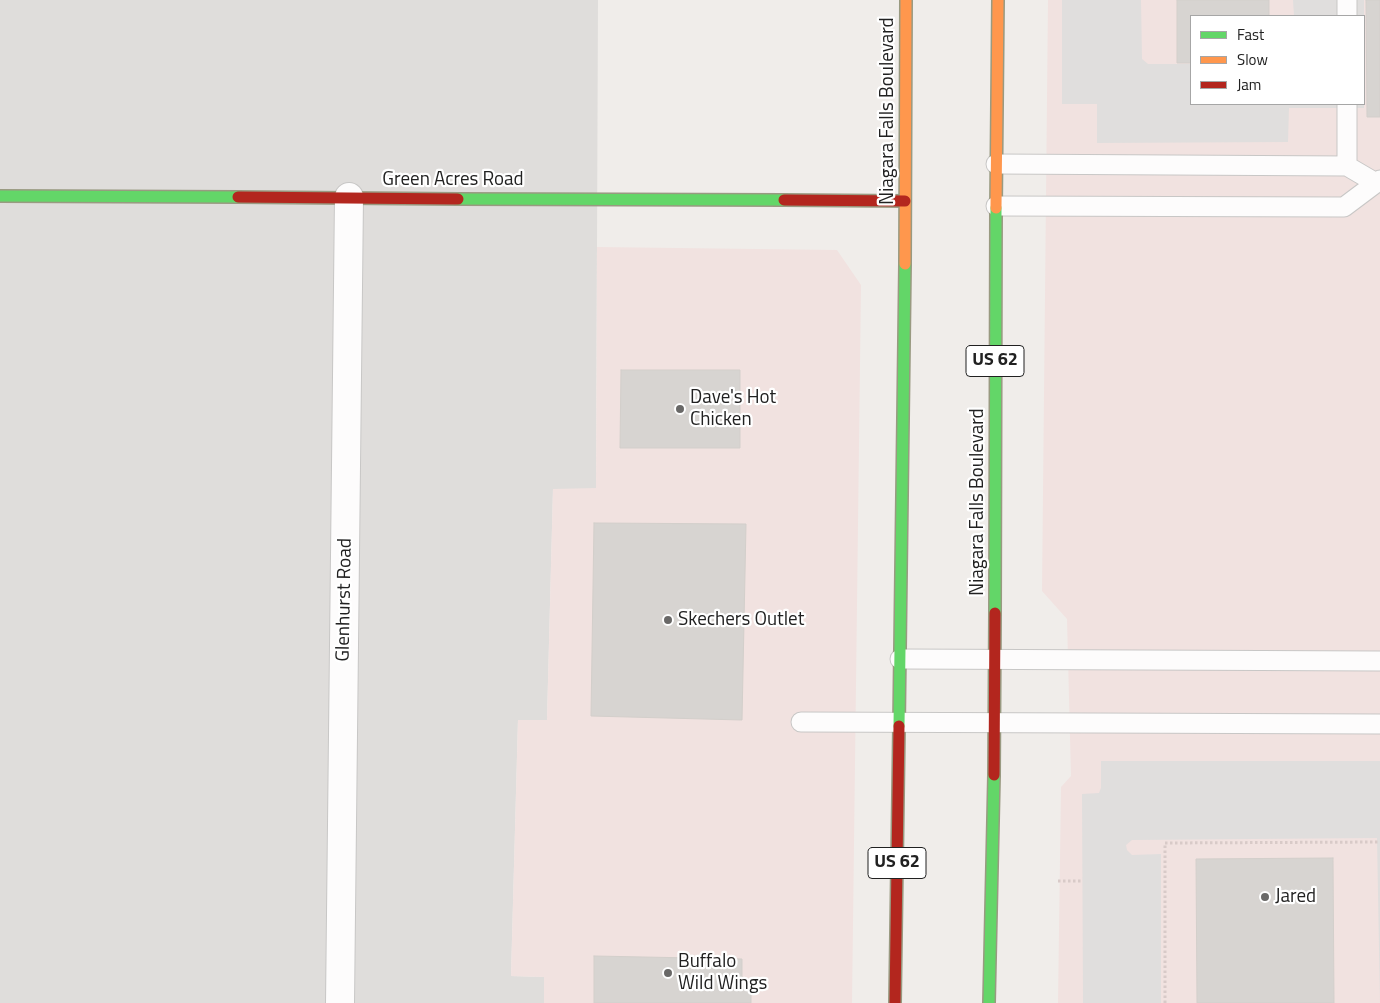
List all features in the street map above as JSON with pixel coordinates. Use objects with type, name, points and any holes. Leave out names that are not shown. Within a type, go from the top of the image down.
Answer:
[{"type":"main road","name":"Niagara Falls Boulevard","points":[[895,1003],[900,723],[906,0]]},
{"type":"main road","name":"Niagara Falls Boulevard","points":[[989,1003],[995,723],[998,0]]},
{"type":"main road","name":"Green Acres Road","points":[[0,196],[905,201]]},
{"type":"street","name":"Glenhurst Road","points":[[340,1003],[349,197]]},
{"type":"lane","points":[[1347,0],[1347,15]]},
{"type":"lane","points":[[1347,105],[1347,166]]},
{"type":"lane","points":[[996,164],[1347,166],[1378,181],[1344,207],[996,206]]},
{"type":"lane","points":[[900,659],[1380,661]]},
{"type":"lane","points":[[801,722],[1380,724]]},
{"type":"path","points":[[1165,1003],[1165,843],[1380,842]]},
{"type":"path","points":[[1058,881],[1083,881]]},
{"type":"shaded area","points":[[0,0],[598,0],[596,489],[553,489],[547,720],[518,720],[511,976],[544,977],[544,1003],[0,1003]]},
{"type":"shaded area","points":[[1048,0],[1380,0],[1380,1003],[1058,1003],[1061,787],[1071,776],[1067,619],[1042,591]]},
{"type":"shaded area","points":[[1062,0],[1141,0],[1142,59],[1148,64],[1190,64],[1190,105],[1364,105],[1364,108],[1289,108],[1288,142],[1097,143],[1097,104],[1062,104]]},
{"type":"shaded area","points":[[1293,0],[1364,0],[1364,15],[1294,15]]},
{"type":"shaded area","points":[[597,247],[837,250],[861,285],[852,1003],[544,1003],[544,977],[511,976],[518,720],[547,720],[553,489],[596,488]]},
{"type":"shaded area","points":[[1101,761],[1380,761],[1380,1003],[1377,838],[1132,840],[1126,845],[1127,850],[1132,855],[1161,854],[1161,1003],[1083,1003],[1082,794],[1099,793],[1101,788]]},
{"type":"building","points":[[1177,0],[1269,0],[1269,15],[1190,15],[1190,63],[1177,63]]},
{"type":"building","points":[[1366,0],[1380,0],[1380,117],[1367,117]]},
{"type":"building","name":"Dave's Hot Chicken","points":[[621,370],[740,370],[740,448],[620,448]]},
{"type":"building","name":"Skechers Outlet","points":[[594,523],[746,524],[742,720],[591,716]]},
{"type":"building","name":"Jared","points":[[1333,858],[1334,1003],[1197,1003],[1196,859]]},
{"type":"building","name":"Buffalo Wild Wings","points":[[594,956],[742,959],[742,987],[751,987],[751,1003],[594,1003]]},
{"type":"traffic: fast","points":[[0,196],[238,197]]},
{"type":"traffic: fast","points":[[458,199],[784,200]]},
{"type":"traffic: fast","points":[[995,613],[996,208]]},
{"type":"traffic: fast","points":[[899,726],[905,264]]},
{"type":"traffic: fast","points":[[989,1003],[994,775]]},
{"type":"traffic: slow","points":[[905,264],[906,0]]},
{"type":"traffic: slow","points":[[996,208],[998,0]]},
{"type":"traffic: jam","points":[[238,197],[458,199]]},
{"type":"traffic: jam","points":[[784,200],[905,201]]},
{"type":"traffic: jam","points":[[994,775],[995,613]]},
{"type":"traffic: jam","points":[[895,1003],[899,726]]},
{"type":"place","name":"Dave's Hot Chicken","points":[[680,409]]},
{"type":"place","name":"Skechers Outlet","points":[[668,620]]},
{"type":"place","name":"Jared","points":[[1265,897]]},
{"type":"place","name":"Buffalo Wild Wings","points":[[668,973]]}]
